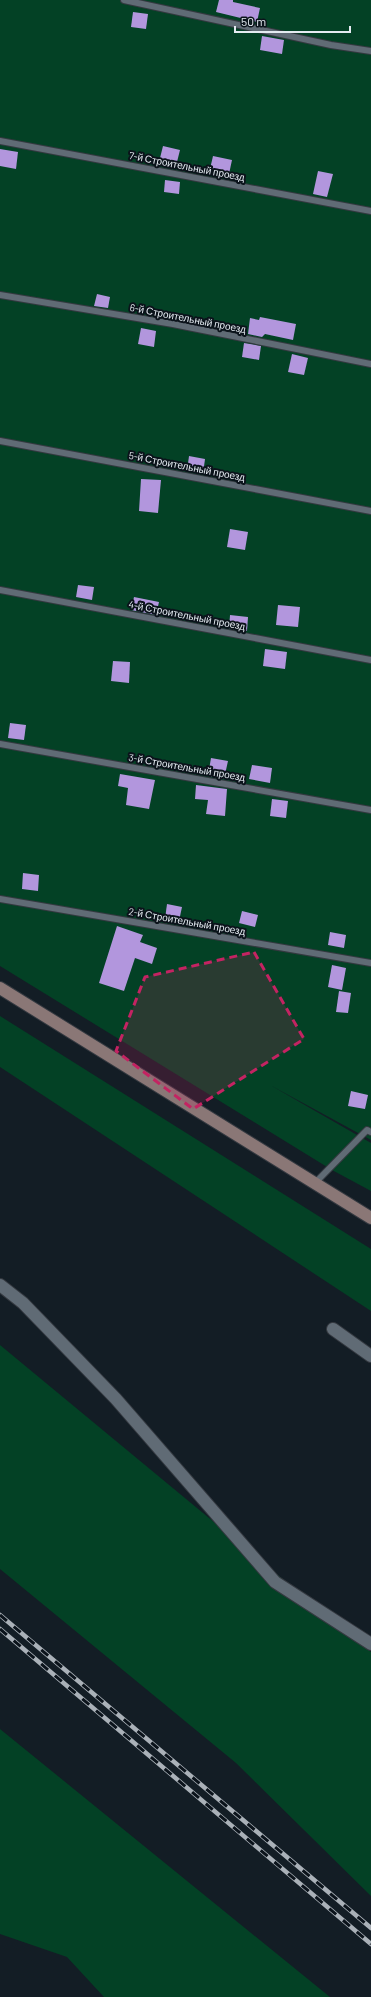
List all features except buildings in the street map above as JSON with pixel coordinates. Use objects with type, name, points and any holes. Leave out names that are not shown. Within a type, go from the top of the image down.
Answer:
[{"type":"main road","points":[[0,988],[371,1218]]},
{"type":"street","points":[[0,1285],[23,1303],[116,1399],[275,1582],[371,1644]]},
{"type":"street","points":[[333,1329],[371,1356]]},
{"type":"lane","points":[[124,0],[331,45],[371,51]]},
{"type":"lane","name":"7-й Строительный проезд","points":[[0,141],[371,211]]},
{"type":"lane","name":"6-й Строительный проезд","points":[[0,295],[173,324],[371,364]]},
{"type":"lane","name":"5-й Строительный проезд","points":[[0,441],[371,511]]},
{"type":"lane","name":"4-й Строительный проезд","points":[[0,590],[371,660]]},
{"type":"lane","name":"3-й Строительный проезд","points":[[0,744],[371,810]]},
{"type":"lane","name":"2-й Строительный проезд","points":[[0,899],[371,963]]},
{"type":"lane","points":[[315,1183],[367,1130],[371,1132]]},
{"type":"highlighted area","points":[[254,952],[304,1039],[193,1109],[116,1051],[145,977]]},
{"type":"green space","points":[[0,0],[371,0],[371,1140],[270,1085],[371,1143],[371,1191],[332,1170],[0,966]]},
{"type":"green space","points":[[0,1016],[371,1249],[371,1311],[0,1067]]},
{"type":"green space","points":[[0,1345],[371,1652],[371,1896],[236,1763],[0,1569]]},
{"type":"green space","points":[[0,1729],[330,1997],[104,1997],[67,1957],[0,1934]]},
{"type":"railway","points":[[0,1615],[371,1928]]},
{"type":"railway","points":[[0,1629],[371,1944]]}]
